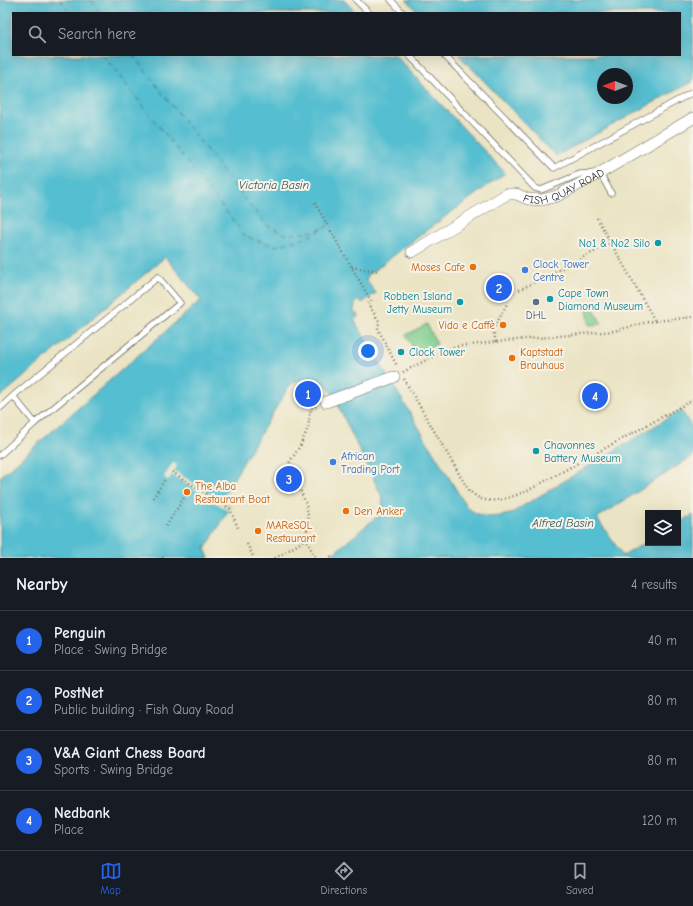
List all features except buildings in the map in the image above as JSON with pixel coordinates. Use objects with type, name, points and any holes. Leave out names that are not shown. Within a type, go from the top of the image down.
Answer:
[{"type":"street","name":"FISH QUAY ROAD","points":[[412,252],[507,194],[516,194],[528,199],[542,200],[557,196],[600,173],[693,118]]},
{"type":"street","points":[[326,402],[398,375]]},
{"type":"lane","points":[[356,0],[368,12]]},
{"type":"lane","points":[[391,0],[402,12]]},
{"type":"lane","points":[[410,56],[535,188],[541,190],[580,174],[600,173],[611,193]]},
{"type":"lane","points":[[445,56],[554,168],[693,92]]},
{"type":"lane","points":[[0,408],[158,277],[180,303],[35,423],[0,455]]},
{"type":"lane","points":[[13,396],[35,423]]},
{"type":"path","points":[[316,203],[371,301],[368,304],[378,321],[378,329],[398,375],[469,491],[481,499],[493,500],[507,498],[527,491],[693,400]]},
{"type":"path","points":[[597,218],[655,321]]},
{"type":"path","points":[[519,290],[611,243]]},
{"type":"path","points":[[352,267],[379,271]]},
{"type":"path","points":[[496,342],[493,330],[508,302]]},
{"type":"path","points":[[398,375],[452,347],[614,331],[648,322],[693,317]]},
{"type":"path","points":[[275,558],[299,544],[305,538],[309,522],[306,504],[290,463],[308,428],[311,408],[326,402]]},
{"type":"path","points":[[172,472],[230,509],[238,528]]},
{"type":"path","points":[[153,498],[166,478]]},
{"type":"path","points":[[166,526],[191,488]]},
{"type":"path","points":[[305,538],[316,558]]},
{"type":"path","points":[[246,544],[254,558]]},
{"type":"green space","points":[[592,306],[602,324],[589,325],[587,308]]},
{"type":"green space","points":[[427,324],[437,344],[417,355],[406,335]]},
{"type":"water","name":"Victoria Basin","points":[[0,0],[344,0],[355,12],[12,12],[12,56],[396,56],[505,173],[368,275],[366,280],[376,293],[362,303],[359,300],[355,303],[354,314],[358,314],[359,316],[354,320],[466,506],[481,515],[492,517],[510,514],[681,410],[693,429],[693,456],[597,518],[623,556],[645,543],[645,546],[681,546],[681,521],[693,515],[693,558],[328,558],[380,514],[383,506],[382,497],[329,387],[321,381],[302,379],[292,383],[283,396],[221,500],[231,507],[205,549],[209,558],[0,558],[0,477],[201,300],[165,257],[0,397]]},
{"type":"water","points":[[406,0],[693,0],[693,81],[556,156],[460,56],[681,56],[681,12],[418,12]]},
{"type":"pier","points":[[173,463],[177,465],[174,471],[231,507],[229,511],[172,475],[168,480],[164,477]]},
{"type":"ferry route","points":[[60,0],[69,12]]},
{"type":"ferry route","points":[[91,0],[100,12]]},
{"type":"ferry route","points":[[104,56],[246,237],[276,246],[306,238],[328,226]]},
{"type":"ferry route","points":[[134,56],[249,205],[268,226],[285,234],[307,233],[323,228]]},
{"type":"place","name":"No1 & No2 Silo","points":[[658,243]]},
{"type":"place","name":"Moses Cafe","points":[[473,267]]},
{"type":"place","name":"Clock Tower Centre","points":[[525,270]]},
{"type":"place","name":"PostNet","points":[[499,288]]},
{"type":"place","name":"Cape Town Diamond Museum","points":[[550,299]]},
{"type":"place","name":"Robben Island Jetty Museum","points":[[460,302]]},
{"type":"place","name":"DHL","points":[[536,302]]},
{"type":"place","name":"Vida e Caffè","points":[[503,325]]},
{"type":"place","name":"Clock Tower","points":[[401,352]]},
{"type":"place","name":"Kaptstadt Brauhaus","points":[[512,358]]},
{"type":"place","name":"Penguin","points":[[308,394]]},
{"type":"place","name":"Nedbank","points":[[595,396]]},
{"type":"place","name":"Chavonnes Battery Museum","points":[[536,451]]},
{"type":"place","name":"African Trading Port","points":[[333,462]]},
{"type":"place","name":"V&A Giant Chess Board","points":[[289,479]]},
{"type":"place","name":"The Alba Restaurant Boat","points":[[187,492]]},
{"type":"place","name":"Den Anker","points":[[346,511]]},
{"type":"place","name":"MAReSOL Restaurant","points":[[258,531]]},
{"type":"water label","name":"Alfred Basin","points":[[563,523]]}]
